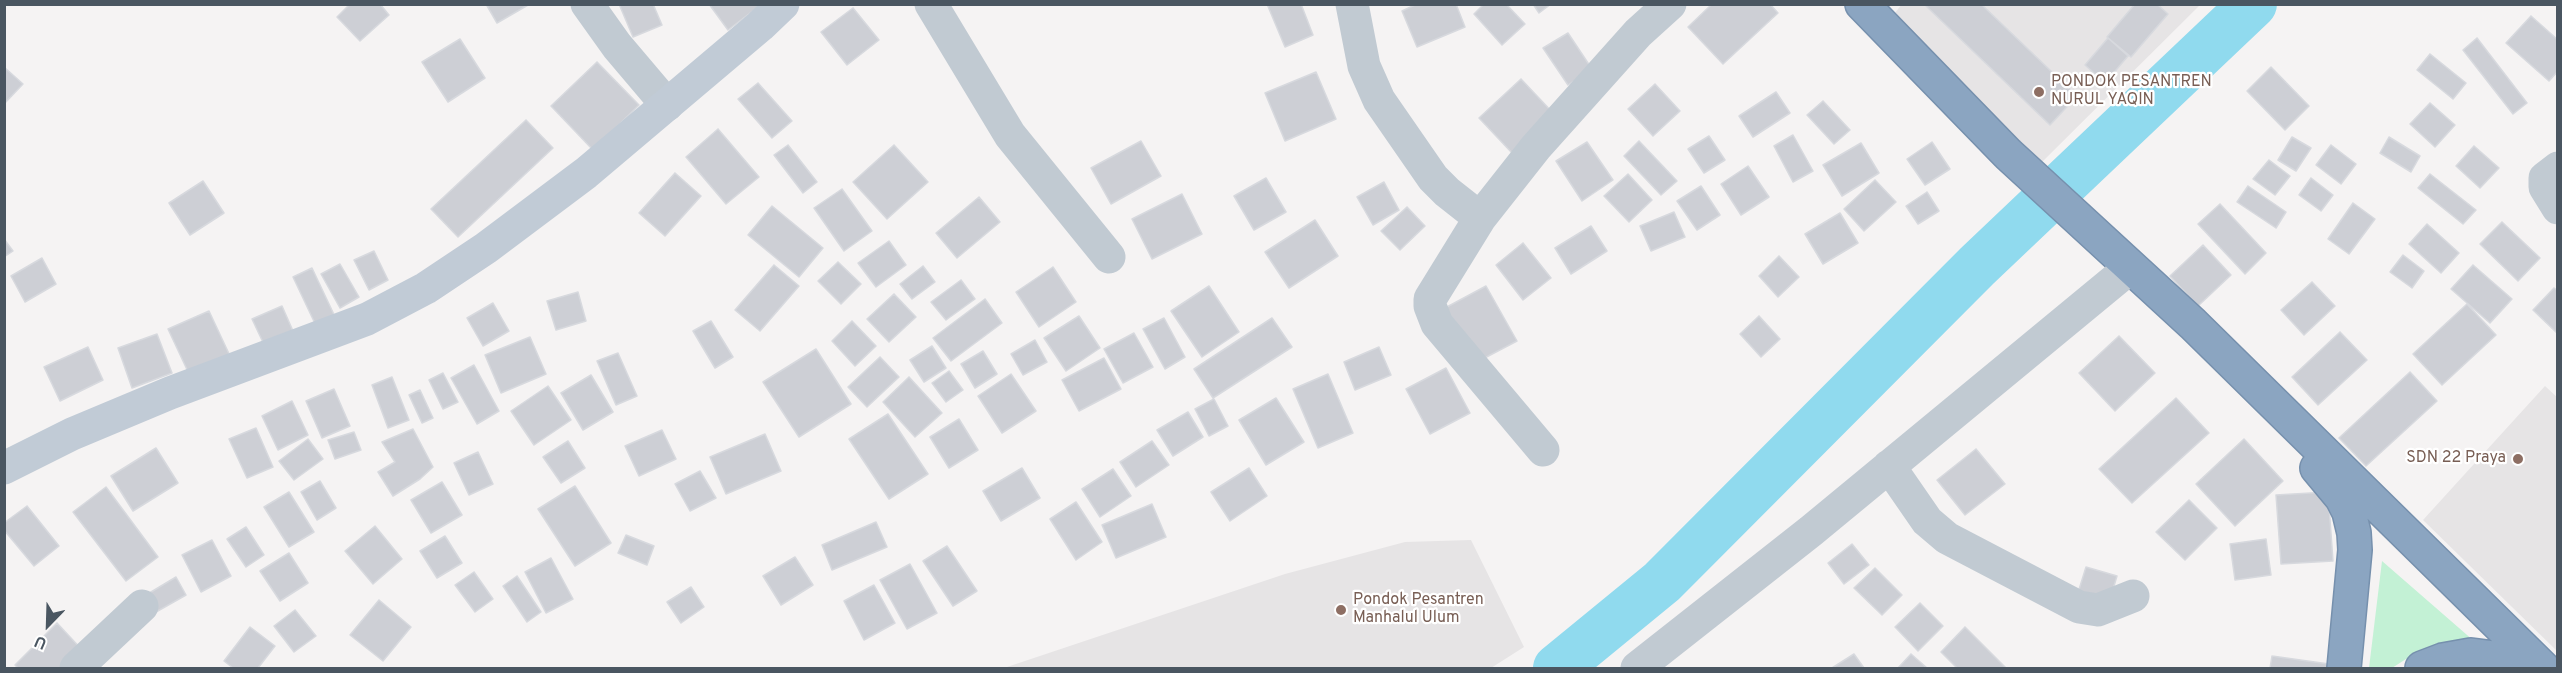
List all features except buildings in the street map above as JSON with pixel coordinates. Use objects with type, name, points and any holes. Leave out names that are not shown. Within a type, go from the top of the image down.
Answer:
[{"type":"highway","points":[[1844,4],[2004,159],[2082,230],[2202,332],[2541,669]]},
{"type":"highway","points":[[1862,4],[2004,159]]},
{"type":"highway","points":[[2082,230],[2120,276],[2197,354],[2277,428],[2327,478],[2342,498],[2349,512],[2355,550],[2344,669]]},
{"type":"highway","points":[[2422,669],[2443,660],[2470,655],[2518,661],[2541,669]]},
{"type":"street","points":[[587,4],[617,46],[667,105]]},
{"type":"street","points":[[4,468],[72,435],[171,393],[367,319],[426,288],[486,248],[586,173],[783,4]]},
{"type":"street","points":[[931,4],[1010,135],[1109,257]]},
{"type":"street","points":[[1352,4],[1364,66],[1379,100],[1433,178],[1480,218]]},
{"type":"street","points":[[1543,450],[1437,324],[1430,306],[1431,295],[1480,218],[1536,147],[1587,87],[1638,33],[1670,4]]},
{"type":"street","points":[[2558,168],[2545,178],[2545,187],[2558,208]]},
{"type":"street","points":[[1637,669],[1752,579],[2120,276]]},
{"type":"street","points":[[1889,466],[1927,520],[1947,538],[2079,607],[2098,610],[2133,596]]},
{"type":"street","points":[[76,669],[142,606]]},
{"type":"shaded area","name":"PONDOK PESANTREN NURUL YAQIN","points":[[1902,4],[2200,5],[2038,166],[1891,18]]},
{"type":"shaded area","name":"SDN 22 Praya","points":[[2545,386],[2558,398],[2557,651],[2423,520]]},
{"type":"shaded area","name":"Pondok Pesantren Manhalul Ulum","points":[[1471,540],[1524,647],[1491,668],[1004,668],[1285,574],[1405,542]]},
{"type":"green space","points":[[2382,561],[2482,648],[2439,649],[2406,659],[2392,668],[2369,668]]},
{"type":"waterway","points":[[1557,668],[1662,582],[1977,266],[2253,4]]},
{"type":"place","name":"PONDOK PESANTREN NURUL YAQIN","points":[[2039,92]]},
{"type":"place","name":"SDN 22 Praya","points":[[2518,459]]},
{"type":"place","name":"Pondok Pesantren Manhalul Ulum","points":[[1341,610]]}]
